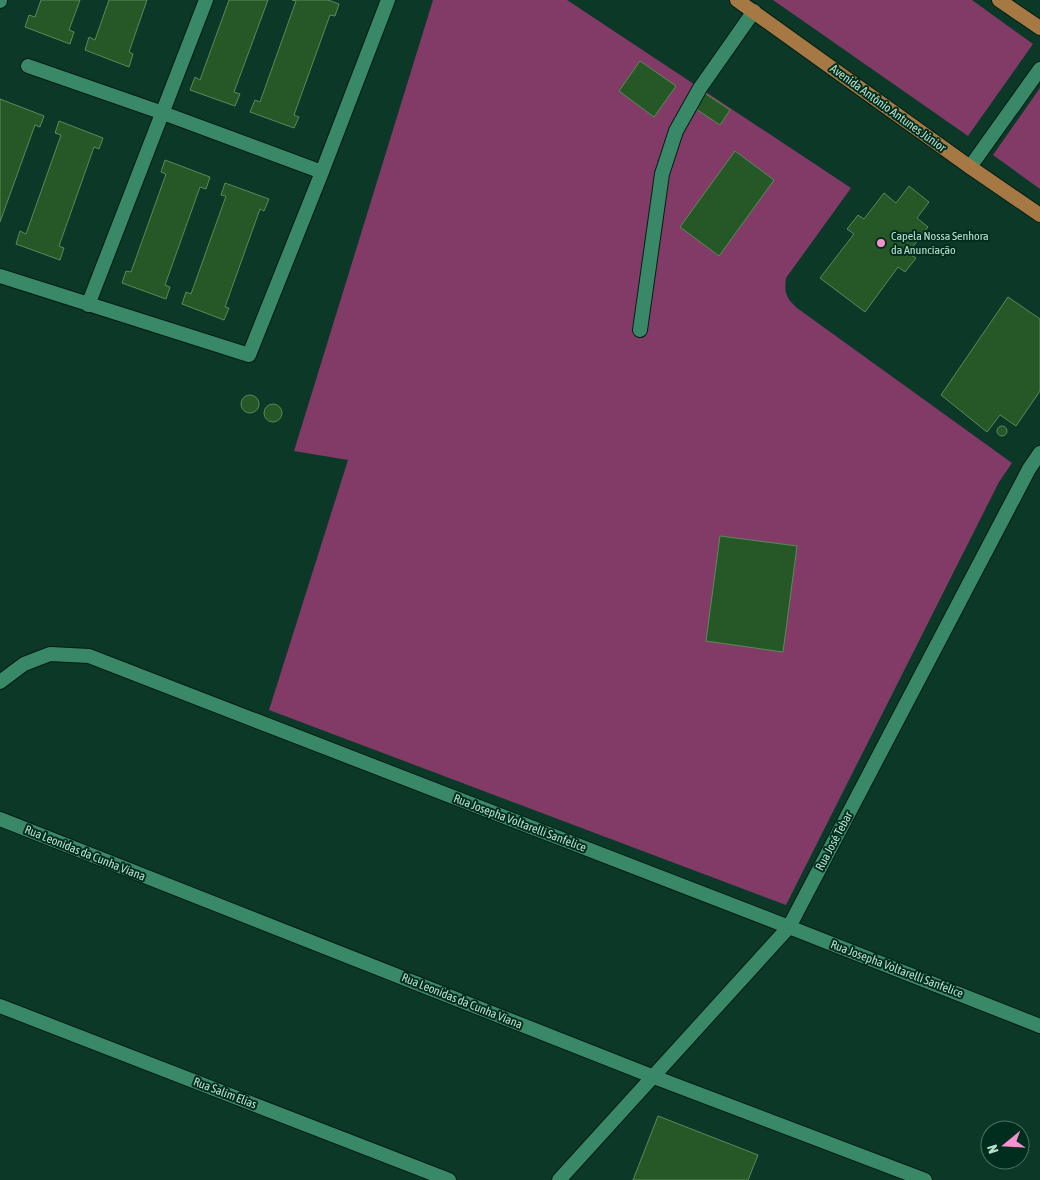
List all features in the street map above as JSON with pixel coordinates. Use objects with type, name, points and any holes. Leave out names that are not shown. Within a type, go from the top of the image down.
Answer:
[{"type":"main road","name":"Avenida Antônio Antunes Júnior","points":[[737,0],[1040,215]]},
{"type":"main road","points":[[999,0],[1040,28]]},
{"type":"street","points":[[88,304],[206,0]]},
{"type":"street","points":[[0,276],[248,355],[322,172],[388,0]]},
{"type":"street","points":[[640,330],[662,174],[676,131],[700,88],[754,11]]},
{"type":"street","points":[[28,66],[163,113],[322,172]]},
{"type":"street","points":[[970,167],[1040,69]]},
{"type":"street","name":"Rua José Tebar","points":[[559,1180],[789,927],[1034,473],[1040,453]]},
{"type":"street","name":"Rua Josepha Voltarelli Sanfelice","points":[[0,682],[24,664],[50,654],[89,656],[1040,1026]]},
{"type":"street","name":"Rua Leonidas da Cunha Viana","points":[[0,819],[654,1077],[925,1180]]},
{"type":"street","name":"Rua Salim Elias","points":[[0,1006],[449,1180]]},
{"type":"shaded area","points":[[433,0],[567,0],[851,188],[786,278],[785,288],[788,298],[797,308],[1012,463],[999,482],[786,905],[269,710],[348,460],[294,451]]},
{"type":"shaded area","points":[[773,0],[972,0],[1033,44],[968,136]]},
{"type":"shaded area","points":[[1040,88],[1040,189],[993,155]]},
{"type":"building","points":[[41,0],[80,0],[69,30],[74,32],[70,44],[25,27],[29,15],[35,17]]},
{"type":"building","points":[[109,0],[147,0],[129,52],[133,54],[129,67],[85,50],[89,37],[95,40]]},
{"type":"building","points":[[229,0],[268,0],[234,92],[240,94],[235,106],[190,90],[195,77],[200,80]]},
{"type":"building","points":[[292,0],[328,0],[339,4],[335,16],[330,15],[294,115],[299,117],[294,128],[250,112],[255,100],[260,102],[296,1]]},
{"type":"building","points":[[640,61],[676,86],[654,117],[619,91]]},
{"type":"building","points":[[703,92],[730,110],[720,125],[693,107]]},
{"type":"building","points":[[0,99],[44,116],[40,127],[35,125],[0,222]]},
{"type":"building","points":[[59,121],[103,138],[99,149],[94,147],[59,246],[64,248],[60,260],[16,244],[20,231],[26,234],[61,135],[55,133]]},
{"type":"building","points":[[735,151],[774,180],[719,256],[680,227]]},
{"type":"building","points":[[165,160],[210,177],[206,189],[200,187],[165,285],[170,287],[166,299],[122,283],[126,271],[131,272],[166,174],[161,172]]},
{"type":"building","points":[[225,183],[269,199],[264,211],[260,209],[225,307],[229,308],[224,320],[182,304],[186,292],[191,294],[226,196],[221,195]]},
{"type":"building","name":"Capela Nossa Senhora da Anunciação","points":[[909,186],[929,202],[917,218],[928,227],[908,253],[916,258],[905,272],[898,267],[865,312],[820,278],[854,234],[847,229],[858,215],[864,219],[884,193],[896,203]]},
{"type":"building","points":[[1008,297],[1040,319],[1040,391],[1016,426],[1000,415],[987,432],[941,395]]},
{"type":"building","points":[[250,395],[256,398],[259,404],[256,410],[250,413],[244,410],[241,404],[244,398]]},
{"type":"building","points":[[269,404],[277,404],[282,409],[280,420],[269,422],[264,417],[264,409]]},
{"type":"building","points":[[1002,426],[1007,431],[1002,436],[997,431]]},
{"type":"building","points":[[720,536],[797,546],[783,652],[706,641]]},
{"type":"building","points":[[658,1116],[758,1155],[748,1180],[633,1180]]},
{"type":"place","name":"Capela Nossa Senhora da Anunciação","points":[[881,243]]}]
